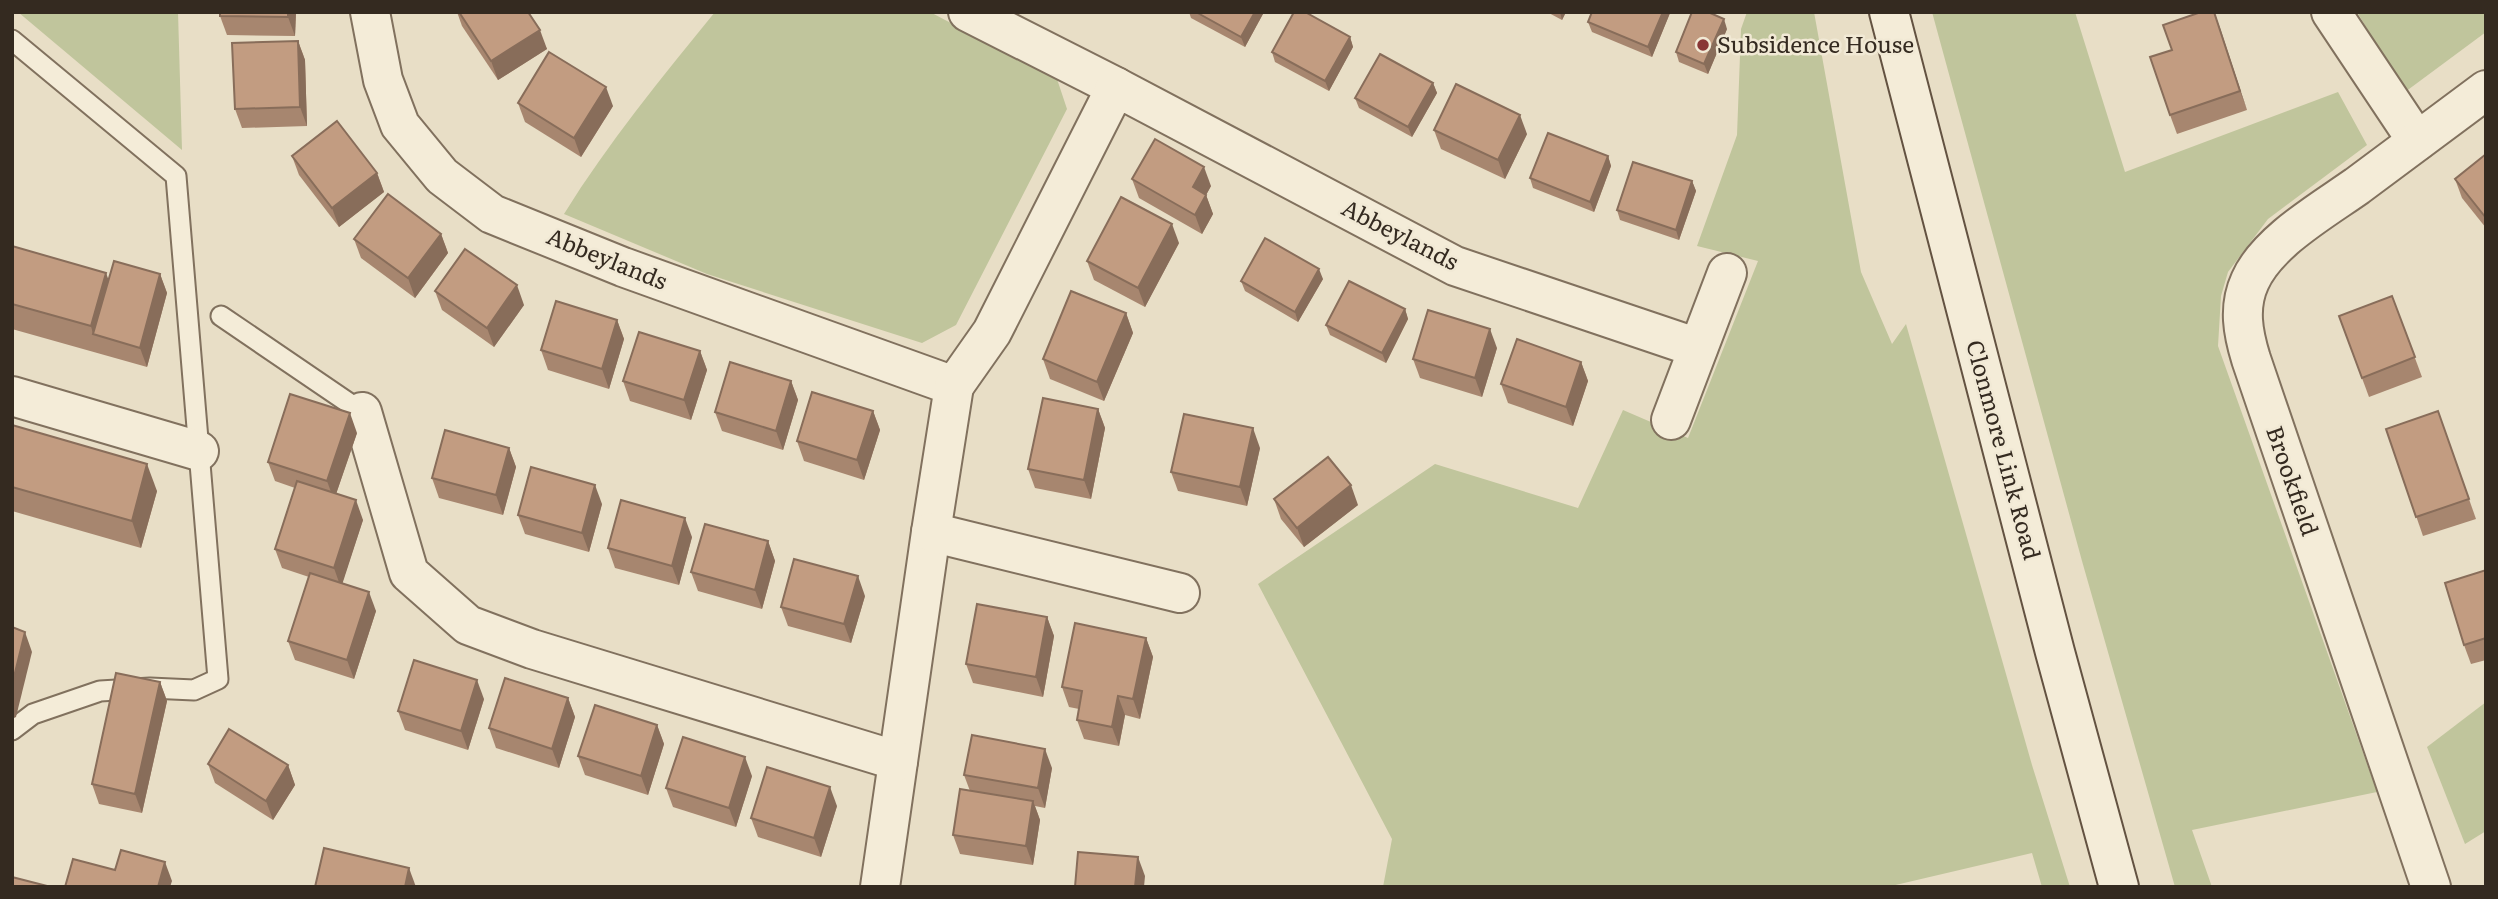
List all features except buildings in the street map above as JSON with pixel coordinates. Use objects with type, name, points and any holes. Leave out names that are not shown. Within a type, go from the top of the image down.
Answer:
[{"type":"street","name":"Abbeylands","points":[[370,12],[383,80],[400,125],[442,176],[492,214],[623,267],[954,386]]},
{"type":"street","name":"Abbeylands","points":[[968,12],[1455,266],[1698,348]]},
{"type":"street","name":"Clonmore Link Road","points":[[1889,12],[2119,887]]},
{"type":"street","points":[[2331,12],[2417,141]]},
{"type":"street","points":[[880,887],[954,386],[992,331],[1116,88]]},
{"type":"street","name":"Brookfield","points":[[2431,887],[2250,359],[2242,318],[2244,298],[2250,281],[2260,264],[2291,234],[2486,90]]},
{"type":"street","points":[[1671,420],[1727,273]]},
{"type":"street","points":[[12,396],[198,452]]},
{"type":"street","points":[[362,412],[409,573],[468,625],[532,649],[898,761]]},
{"type":"street","points":[[931,532],[1180,593]]},
{"type":"lane","points":[[12,40],[176,176],[218,679],[194,691],[150,688],[100,691],[33,714],[12,730]]},
{"type":"lane","points":[[221,316],[362,412]]},
{"type":"green space","points":[[18,12],[178,12],[182,150]]},
{"type":"green space","points":[[715,12],[930,12],[1057,79],[1067,109],[956,325],[922,343],[707,274],[564,214],[617,136]]},
{"type":"green space","points":[[1747,12],[1814,12],[1861,272],[1892,344],[1906,324],[2032,765],[2070,887],[2042,887],[2032,853],[1887,887],[1383,887],[1392,839],[1258,584],[1435,464],[1578,508],[1623,410],[1688,438],[1758,261],[1697,246],[1737,135],[1741,29]]},
{"type":"green space","points":[[1932,12],[2075,12],[2125,172],[2338,92],[2367,145],[2268,219],[2228,272],[2221,296],[2218,346],[2377,792],[2192,830],[2212,887],[2175,887],[2082,561]]},
{"type":"green space","points":[[2357,12],[2486,12],[2486,32],[2405,92]]},
{"type":"green space","points":[[2486,702],[2486,831],[2465,844],[2427,747]]},
{"type":"place","name":"Subsidence House","points":[[1703,45]]}]
